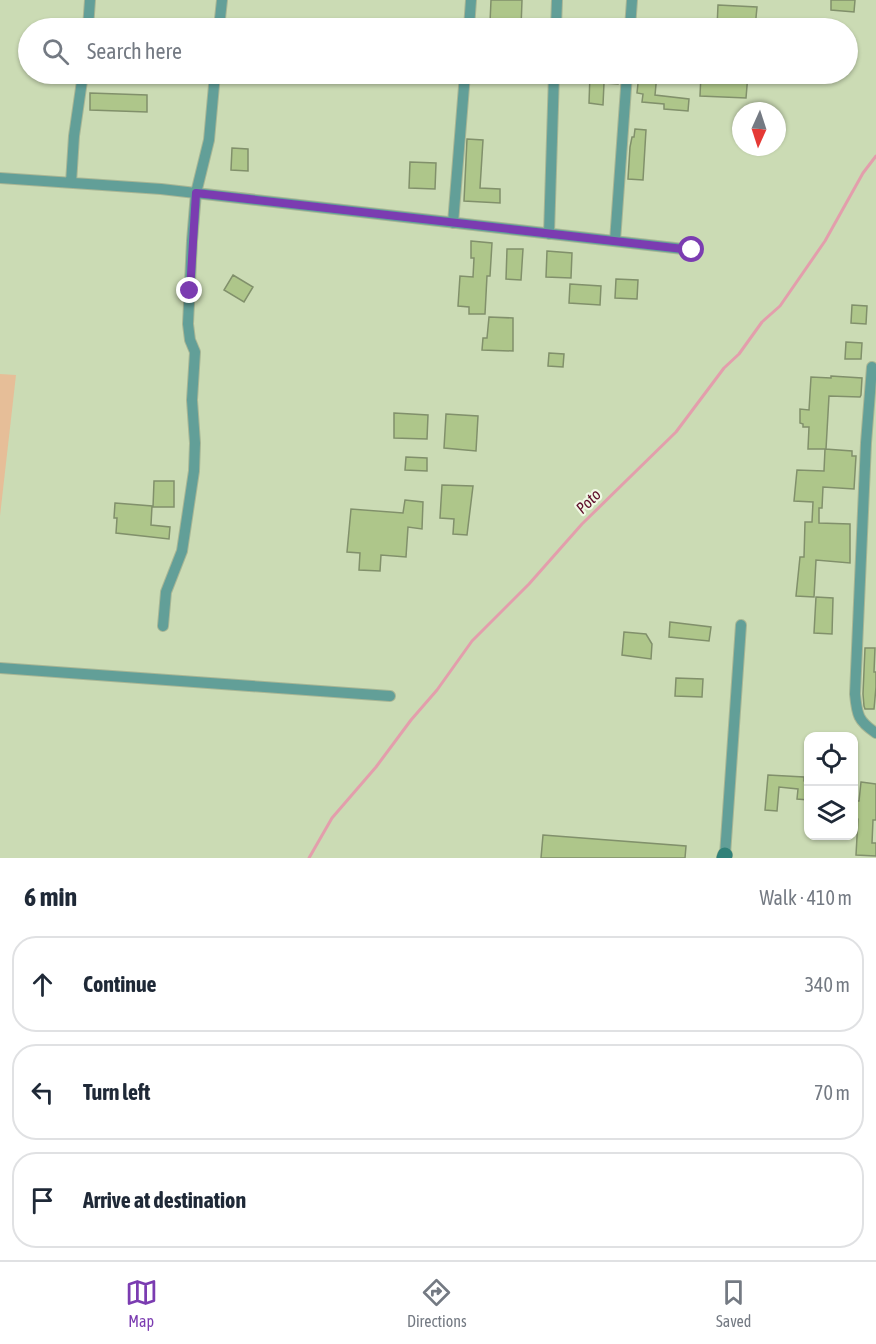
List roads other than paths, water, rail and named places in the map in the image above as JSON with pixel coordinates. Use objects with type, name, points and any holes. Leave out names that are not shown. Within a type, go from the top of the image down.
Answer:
[{"type":"street","points":[[89,18],[90,0]]},
{"type":"street","points":[[220,18],[222,0]]},
{"type":"street","points":[[470,18],[471,0]]},
{"type":"street","points":[[556,18],[557,0]]},
{"type":"street","points":[[631,18],[632,0]]},
{"type":"street","points":[[70,183],[82,84]]},
{"type":"street","points":[[162,626],[166,592],[183,551],[194,471],[192,400],[195,352],[190,340],[188,324],[196,193],[209,140],[214,84]]},
{"type":"street","points":[[453,223],[464,84]]},
{"type":"street","points":[[549,234],[554,84]]},
{"type":"street","points":[[615,241],[626,84]]},
{"type":"street","points":[[0,178],[196,193],[692,250]]},
{"type":"street","points":[[872,366],[866,443],[855,694],[860,721],[876,733]]},
{"type":"street","points":[[725,857],[741,625]]},
{"type":"street","points":[[0,668],[390,696]]},
{"type":"waterway","name":"Poto","points":[[309,858],[332,818],[437,690],[472,641],[529,584],[582,524],[676,432],[724,368],[739,354],[762,322],[780,306],[825,241],[863,173],[876,156]]}]
